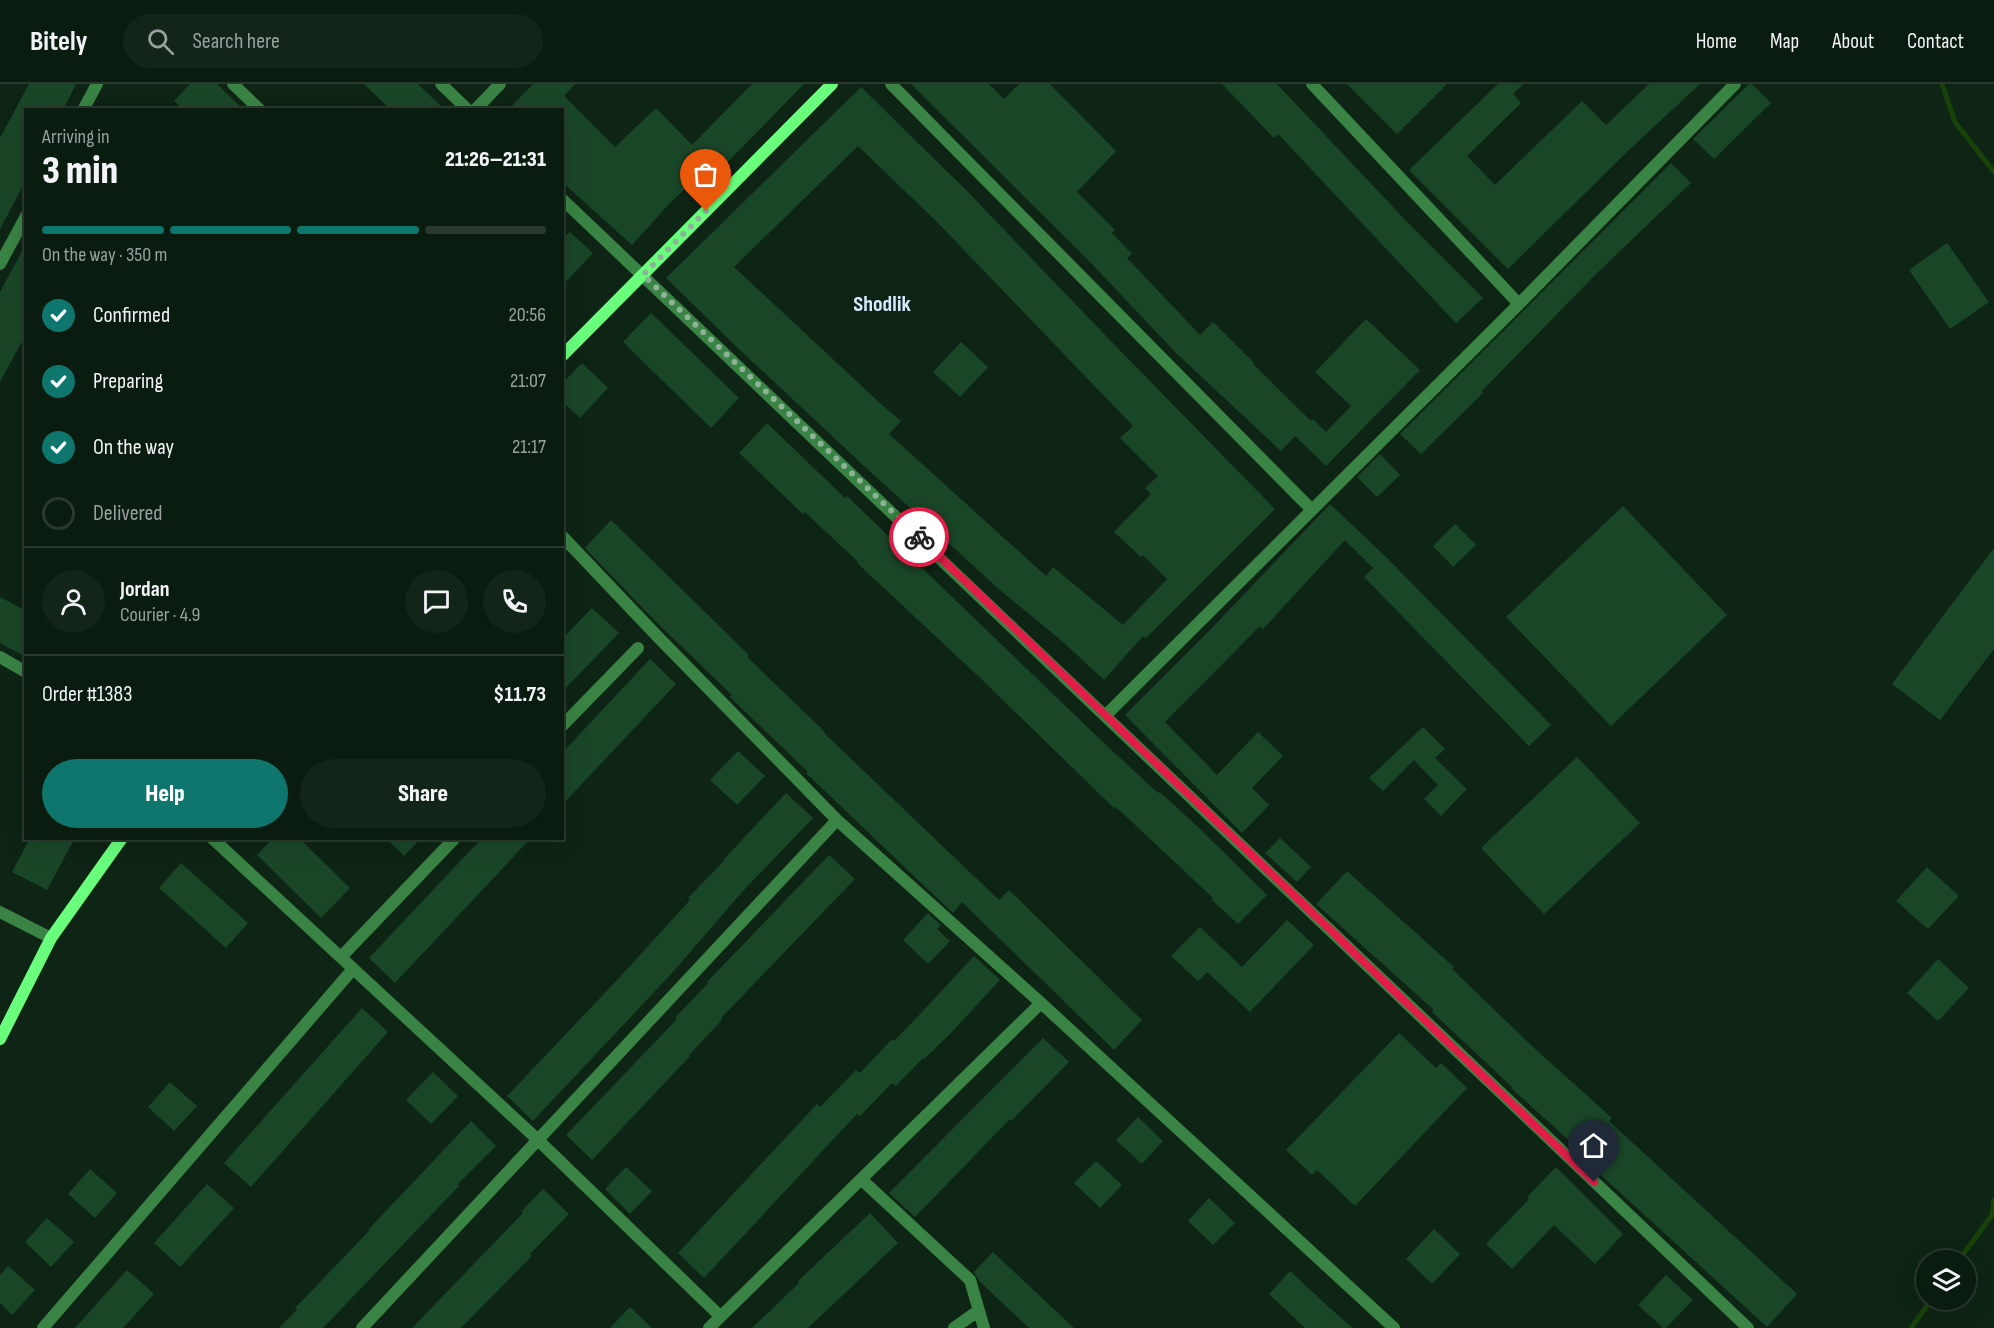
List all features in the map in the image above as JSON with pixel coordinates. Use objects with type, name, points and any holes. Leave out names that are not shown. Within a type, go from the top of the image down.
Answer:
[{"type":"main road","points":[[564,354],[832,84]]},
{"type":"main road","points":[[0,1039],[51,938],[121,840]]},
{"type":"street","points":[[84,108],[97,84]]},
{"type":"street","points":[[233,84],[258,108]]},
{"type":"street","points":[[441,84],[466,108]]},
{"type":"street","points":[[477,108],[500,84]]},
{"type":"street","points":[[891,84],[1312,510]]},
{"type":"street","points":[[1312,84],[1519,304]]},
{"type":"street","points":[[1106,716],[1519,304],[1735,84]]},
{"type":"street","points":[[564,201],[1748,1328]]},
{"type":"street","points":[[0,264],[24,220]]},
{"type":"street","points":[[564,539],[837,820],[1041,1003],[1394,1328]]},
{"type":"street","points":[[564,724],[638,648]]},
{"type":"street","points":[[0,657],[24,671]]},
{"type":"street","points":[[362,1328],[837,820]]},
{"type":"street","points":[[214,840],[537,1139],[720,1316]]},
{"type":"street","points":[[341,957],[453,840]]},
{"type":"street","points":[[0,912],[51,938]]},
{"type":"street","points":[[43,1328],[353,969]]},
{"type":"street","points":[[709,1328],[1041,1003]]},
{"type":"street","points":[[862,1180],[969,1280],[984,1328]]},
{"type":"street","points":[[954,1328],[978,1311]]},
{"type":"building","points":[[29,84],[76,84],[64,108],[24,108],[24,184],[0,229],[0,138]]},
{"type":"building","points":[[190,84],[217,84],[242,108],[182,108],[174,101]]},
{"type":"building","points":[[364,84],[418,84],[443,108],[389,108]]},
{"type":"building","points":[[533,84],[575,84],[564,96],[615,147],[656,108],[692,145],[752,84],[804,84],[722,168],[714,161],[670,203],[632,245],[564,184],[564,108],[510,108]]},
{"type":"building","points":[[911,84],[989,84],[1004,99],[1019,84],[1050,84],[1116,151],[1077,192],[1115,230],[1112,233],[1132,254],[1127,258],[1200,335],[1213,322],[1311,421],[1313,419],[1326,432],[1351,406],[1315,372],[1366,319],[1420,370],[1326,466],[1295,436],[1281,451],[1177,354],[1088,260]]},
{"type":"building","points":[[1222,84],[1277,84],[1410,225],[1483,298],[1456,323],[1278,134],[1274,138]]},
{"type":"building","points":[[1347,84],[1447,84],[1397,134]]},
{"type":"building","points":[[1498,84],[1523,84],[1513,94],[1521,103],[1467,156],[1495,185],[1582,101],[1606,125],[1649,84],[1700,84],[1508,269],[1409,170]]},
{"type":"building","points":[[1749,84],[1752,84],[1771,103],[1714,159],[1693,139]]},
{"type":"building","points":[[861,87],[967,191],[1275,509],[1146,638],[1143,636],[1104,680],[1062,641],[1001,591],[863,465],[666,278]],"holes":[[[858,146],[936,221],[1133,426],[1120,438],[1158,476],[1145,488],[1151,494],[1114,532],[1141,557],[1143,555],[1167,579],[1123,625],[1053,567],[1046,576],[889,434],[901,421],[734,267]]]},
{"type":"building","points":[[1671,163],[1691,183],[1595,275],[1482,391],[1483,393],[1421,454],[1400,434]]},
{"type":"building","points":[[570,232],[593,253],[564,284],[564,237]]},
{"type":"building","points":[[1947,243],[1989,302],[1950,329],[1909,270]]},
{"type":"building","points":[[24,248],[24,338],[0,382],[0,292]]},
{"type":"building","points":[[651,313],[739,398],[711,428],[623,342]]},
{"type":"building","points":[[961,342],[988,367],[960,397],[933,372]]},
{"type":"building","points":[[582,363],[608,388],[580,418],[564,403],[564,382]]},
{"type":"building","points":[[767,423],[845,498],[847,496],[1104,743],[1199,828],[1267,895],[1238,924],[858,562],[739,453]]},
{"type":"building","points":[[1380,454],[1400,475],[1377,497],[1357,477]]},
{"type":"building","points":[[1330,504],[1385,556],[1551,725],[1529,746],[1364,577],[1373,568],[1345,540],[1263,629],[1260,626],[1165,722],[1217,775],[1258,732],[1283,756],[1252,788],[1269,805],[1242,833],[1125,715]]},
{"type":"building","points":[[1623,506],[1727,615],[1611,726],[1506,617]]},
{"type":"building","points":[[611,520],[749,655],[747,657],[824,733],[999,900],[1009,890],[1142,1020],[1114,1050],[962,902],[953,913],[940,901],[806,773],[808,772],[730,697],[732,695],[655,621],[585,548]]},
{"type":"building","points":[[1455,524],[1476,545],[1453,567],[1433,546]]},
{"type":"building","points":[[1994,548],[1994,649],[1940,720],[1892,684]]},
{"type":"building","points":[[0,597],[24,610],[24,656],[0,643]]},
{"type":"building","points":[[592,608],[619,633],[564,690],[564,637]]},
{"type":"building","points":[[650,659],[676,684],[564,803],[564,751]]},
{"type":"building","points":[[1423,727],[1445,749],[1435,758],[1467,789],[1441,816],[1424,799],[1438,785],[1414,760],[1383,791],[1369,778]]},
{"type":"building","points":[[738,751],[765,776],[737,805],[710,780]]},
{"type":"building","points":[[1577,757],[1640,823],[1544,914],[1481,848]]},
{"type":"building","points":[[786,793],[813,818],[742,892],[673,972],[533,1121],[507,1096],[619,978],[690,900],[688,898]]},
{"type":"building","points":[[1280,838],[1311,867],[1297,882],[1265,853]]},
{"type":"building","points":[[29,840],[74,840],[47,890],[12,872]]},
{"type":"building","points":[[271,840],[301,840],[350,888],[321,918],[257,855]]},
{"type":"building","points":[[388,840],[419,840],[404,856]]},
{"type":"building","points":[[480,840],[529,840],[395,983],[369,958]]},
{"type":"building","points":[[829,855],[855,879],[721,1018],[722,1020],[690,1056],[592,1160],[566,1135],[677,1019],[675,1018],[707,982]]},
{"type":"building","points":[[181,863],[248,923],[226,948],[159,888]]},
{"type":"building","points":[[1927,867],[1959,896],[1928,929],[1896,901]]},
{"type":"building","points":[[1347,871],[1454,967],[1452,969],[1532,1046],[1612,1118],[1609,1121],[1797,1294],[1767,1327],[1592,1167],[1595,1164],[1511,1088],[1432,1012],[1434,1010],[1316,904]]},
{"type":"building","points":[[928,913],[941,925],[937,929],[950,941],[928,964],[903,940]]},
{"type":"building","points":[[1287,920],[1314,945],[1250,1012],[1207,972],[1198,981],[1171,956],[1200,927],[1242,967]]},
{"type":"building","points":[[974,956],[1000,980],[951,1033],[896,1086],[892,1083],[860,1116],[857,1114],[704,1278],[678,1253],[817,1104],[820,1107],[856,1070],[860,1073],[892,1039],[894,1041]]},
{"type":"building","points":[[1938,959],[1969,988],[1938,1021],[1907,993]]},
{"type":"building","points":[[362,1008],[388,1032],[251,1187],[224,1163]]},
{"type":"building","points":[[1399,1033],[1436,1068],[1441,1063],[1467,1088],[1355,1206],[1317,1170],[1312,1175],[1286,1150]]},
{"type":"building","points":[[1043,1038],[1069,1062],[915,1217],[889,1193]]},
{"type":"building","points":[[433,1072],[458,1096],[431,1124],[406,1100]]},
{"type":"building","points":[[170,1082],[197,1106],[174,1131],[148,1107]]},
{"type":"building","points":[[1138,1117],[1163,1141],[1142,1164],[1116,1140]]},
{"type":"building","points":[[471,1121],[496,1146],[458,1184],[459,1186],[323,1328],[279,1328],[297,1310],[295,1308]]},
{"type":"building","points":[[1096,1161],[1122,1185],[1100,1208],[1074,1183]]},
{"type":"building","points":[[626,1167],[652,1191],[630,1214],[605,1189]]},
{"type":"building","points":[[1556,1167],[1623,1234],[1595,1264],[1554,1225],[1512,1269],[1486,1244]]},
{"type":"building","points":[[90,1169],[117,1193],[95,1218],[68,1194]]},
{"type":"building","points":[[207,1184],[234,1208],[180,1267],[154,1243]]},
{"type":"building","points":[[543,1189],[569,1214],[530,1254],[532,1256],[461,1328],[412,1328],[523,1213],[521,1212]]},
{"type":"building","points":[[1209,1198],[1235,1223],[1213,1245],[1188,1221]]},
{"type":"building","points":[[870,1213],[898,1243],[808,1328],[752,1328],[799,1283],[798,1281]]},
{"type":"building","points":[[47,1218],[74,1242],[51,1267],[25,1242]]},
{"type":"building","points":[[1434,1229],[1460,1254],[1432,1284],[1406,1259]]},
{"type":"building","points":[[993,1252],[1074,1328],[1029,1328],[979,1281],[974,1272]]},
{"type":"building","points":[[8,1266],[35,1290],[12,1315],[0,1303],[0,1275]]},
{"type":"building","points":[[127,1270],[154,1294],[123,1328],[75,1328]]},
{"type":"building","points":[[1290,1271],[1353,1328],[1305,1328],[1269,1294]]},
{"type":"building","points":[[1666,1275],[1693,1300],[1666,1328],[1663,1328],[1638,1305]]},
{"type":"building","points":[[630,1307],[652,1328],[610,1328]]},
{"type":"waterway","points":[[1942,84],[1955,122],[1994,172]]},
{"type":"waterway","points":[[1966,1250],[1992,1215],[1994,1200]]},
{"type":"waterway","points":[[1911,1328],[1924,1310]]},
{"type":"way so far","points":[[706,211],[643,275],[919,537]]},
{"type":"district","name":"Shodlik","points":[[882,303]]},
{"type":"route","points":[[919,537],[1594,1182]]}]
